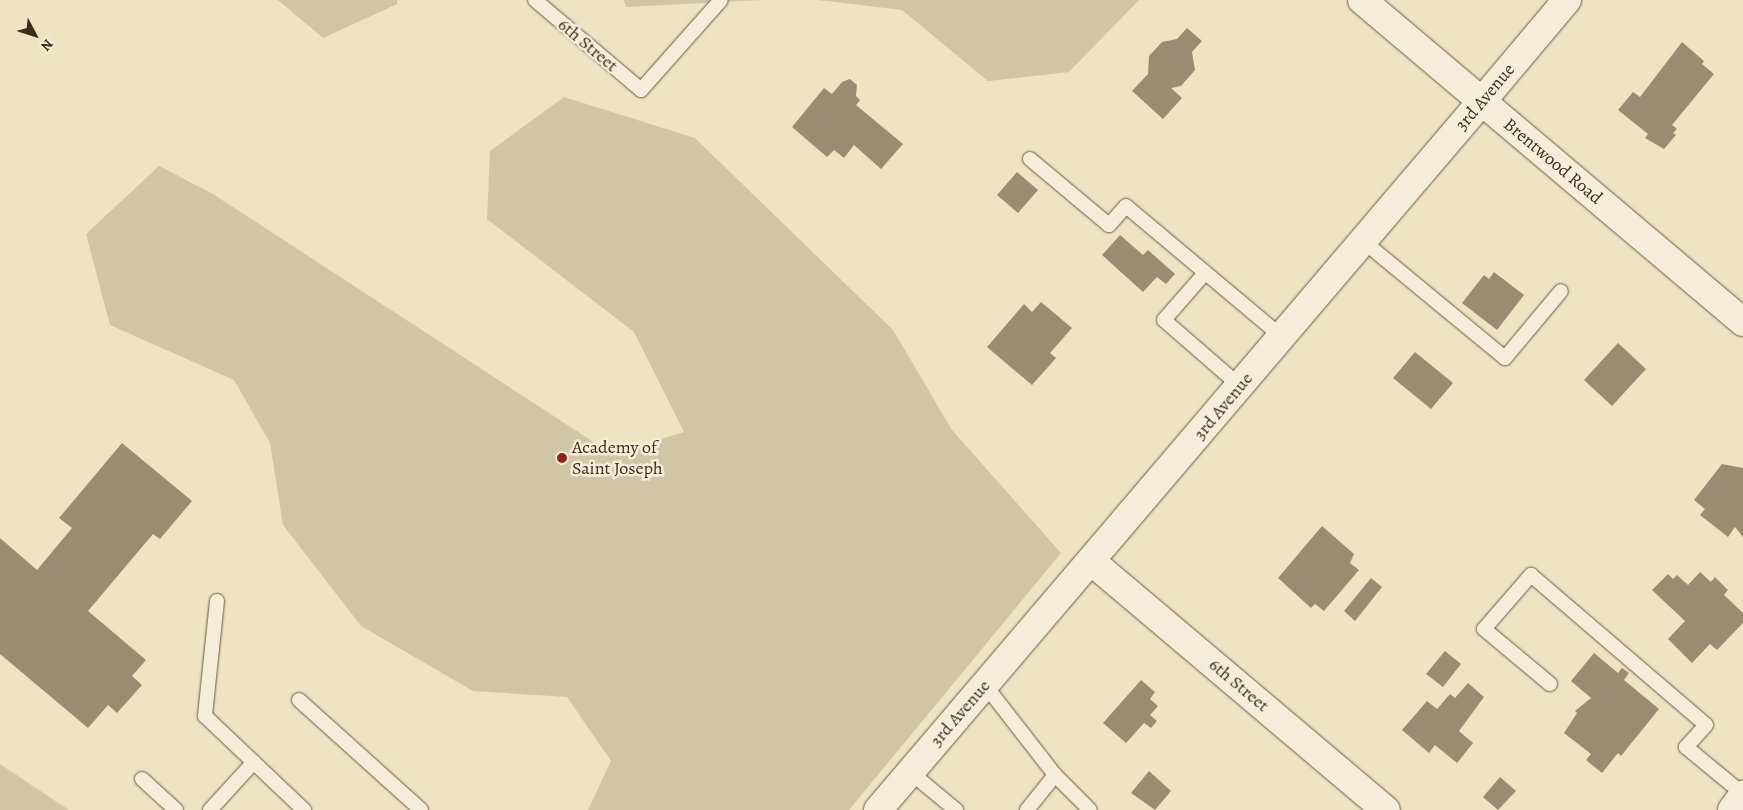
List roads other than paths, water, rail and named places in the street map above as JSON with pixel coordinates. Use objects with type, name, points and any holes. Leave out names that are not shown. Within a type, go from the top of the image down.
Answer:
[{"type":"street","name":"Brentwood Road","points":[[1362,0],[1743,322]]},
{"type":"street","name":"3rd Avenue","points":[[878,810],[1567,0]]},
{"type":"street","name":"6th Street","points":[[1091,561],[1386,810]]},
{"type":"street","points":[[1732,810],[1743,795]]},
{"type":"lane","name":"6th Street","points":[[535,0],[641,90],[722,0]]},
{"type":"lane","points":[[1030,159],[1109,225],[1126,206],[1282,337]]},
{"type":"lane","points":[[1363,241],[1505,358],[1561,291]]},
{"type":"lane","points":[[1205,272],[1164,320],[1240,386]]},
{"type":"lane","points":[[1550,684],[1484,629],[1531,575],[1706,725],[1686,747],[1743,795]]},
{"type":"lane","points":[[217,601],[205,716],[304,810]]},
{"type":"lane","points":[[985,685],[1055,775],[1090,810]]},
{"type":"lane","points":[[299,700],[421,810]]},
{"type":"lane","points":[[210,810],[254,762]]},
{"type":"lane","points":[[910,772],[956,810]]},
{"type":"lane","points":[[1026,810],[1055,775]]},
{"type":"lane","points":[[142,779],[176,810]]},
{"type":"place","name":"Academy of Saint Joseph","points":[[562,458]]}]
